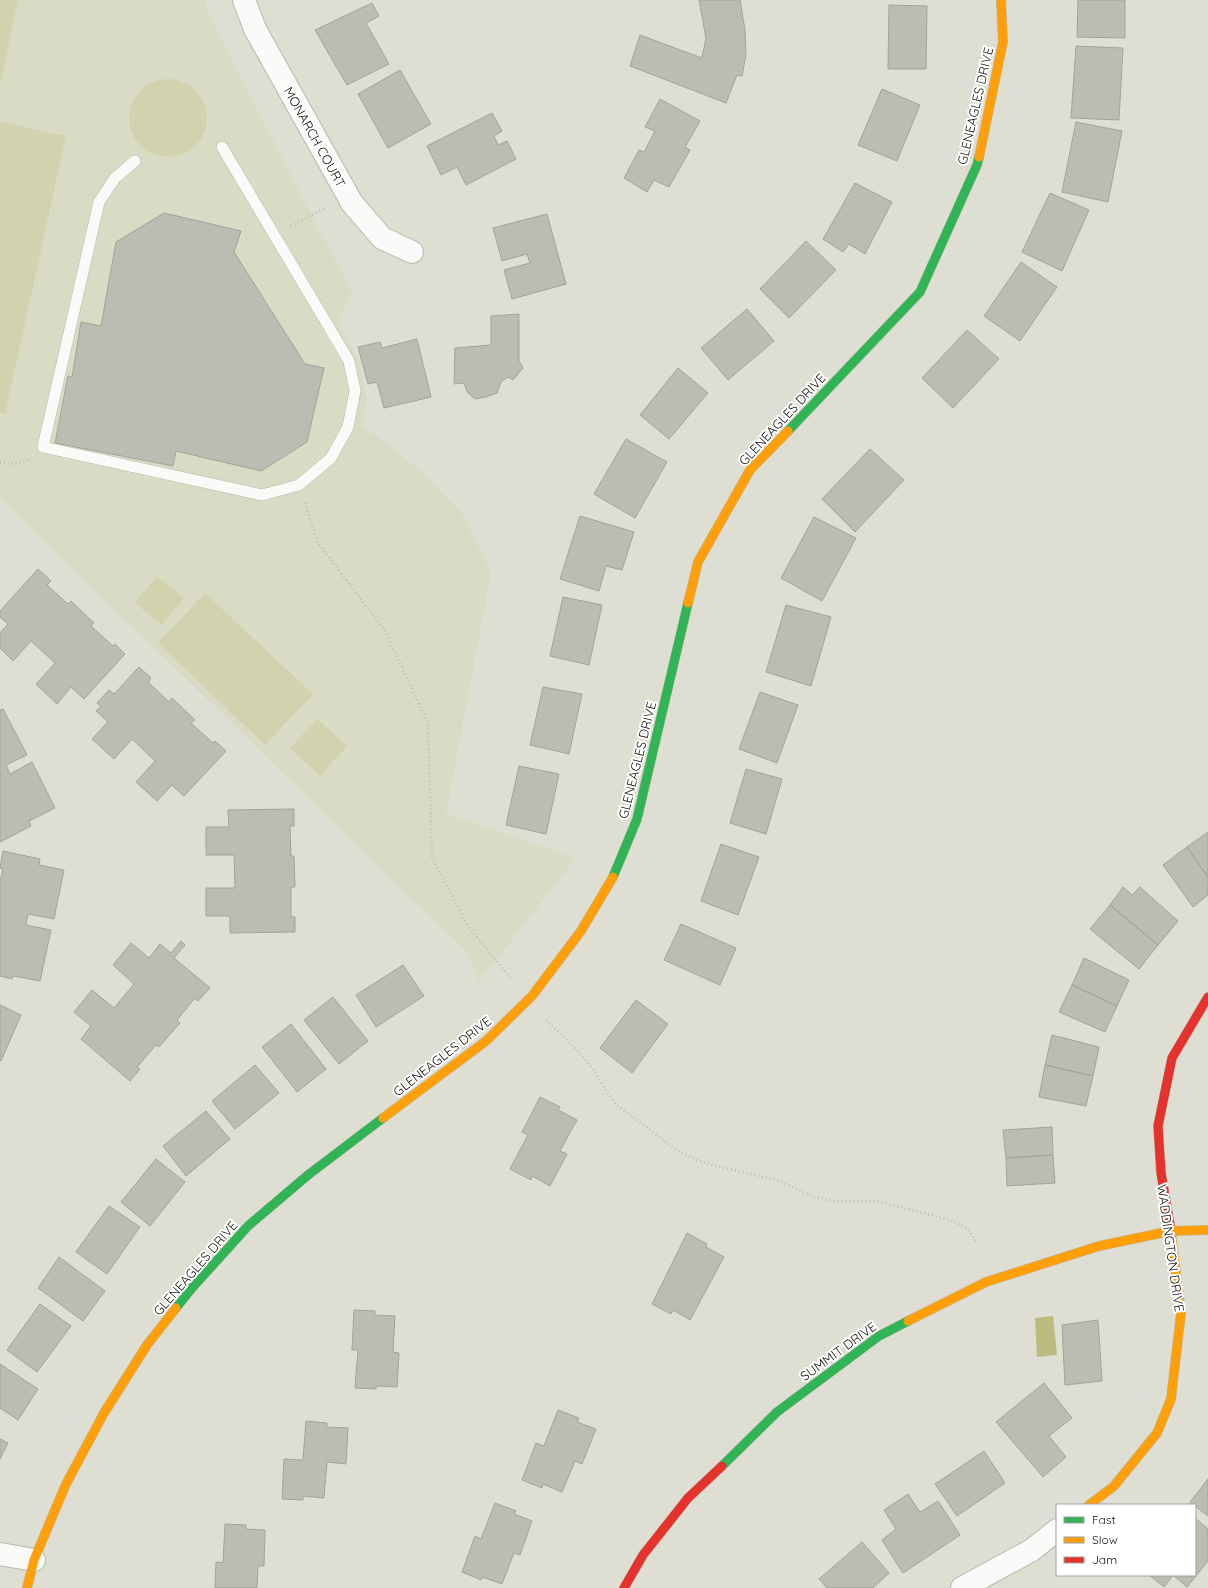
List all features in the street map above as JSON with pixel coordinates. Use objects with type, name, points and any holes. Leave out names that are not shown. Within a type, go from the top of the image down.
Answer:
[{"type":"street","name":"MONARCH COURT","points":[[244,0],[255,29],[352,202],[382,238],[412,252]]},
{"type":"street","name":"GLENEAGLES DRIVE","points":[[27,1588],[34,1560],[66,1484],[104,1413],[147,1344],[192,1288],[248,1226],[308,1175],[486,1041],[532,996],[581,931],[611,882],[637,819],[698,562],[750,470],[920,292],[978,165],[1003,42],[1001,0]]},
{"type":"street","name":"WADDINGTON DRIVE","points":[[1090,1504],[1114,1486],[1157,1433],[1171,1399],[1181,1313],[1171,1231],[1161,1173],[1158,1126],[1172,1058],[1208,997]]},
{"type":"street","name":"SUMMIT DRIVE","points":[[624,1588],[643,1555],[688,1498],[777,1412],[878,1336],[986,1282],[1098,1246],[1171,1231],[1208,1230]]},
{"type":"street","points":[[962,1588],[1032,1550],[1056,1531]]},
{"type":"street","points":[[0,1554],[34,1560]]},
{"type":"lane","points":[[135,161],[115,178],[99,202],[43,447],[262,495],[299,486],[331,458],[348,427],[355,391],[349,361],[222,147]]},
{"type":"path","points":[[296,223],[328,207]]},
{"type":"path","points":[[0,462],[14,464],[29,460],[43,447]]},
{"type":"path","points":[[299,486],[318,543],[384,629],[428,723],[432,858],[468,926],[512,980]]},
{"type":"path","points":[[546,1020],[575,1048],[594,1070],[604,1089],[617,1105],[678,1150],[697,1160],[780,1181],[814,1197],[836,1201],[876,1201],[951,1220],[968,1229],[976,1241]]},
{"type":"shaded area","points":[[0,0],[205,0],[212,22],[352,293],[338,322],[361,365],[366,396],[363,426],[418,468],[461,512],[491,572],[446,813],[576,858],[479,981],[468,953],[0,498]]},
{"type":"shaded area","points":[[0,0],[18,0],[0,85]]},
{"type":"shaded area","points":[[168,79],[183,82],[196,90],[204,103],[207,118],[204,133],[196,146],[183,154],[168,157],[153,154],[140,146],[132,133],[129,118],[132,103],[140,90],[153,82]]},
{"type":"shaded area","points":[[0,122],[66,136],[5,414],[0,413]]},
{"type":"shaded area","points":[[157,576],[184,598],[162,625],[135,603]]},
{"type":"shaded area","points":[[205,593],[313,694],[265,745],[158,643]]},
{"type":"shaded area","points":[[317,719],[347,746],[320,776],[290,748]]},
{"type":"shaded area","points":[[1053,1316],[1057,1355],[1037,1357],[1035,1318]]},
{"type":"building","points":[[699,0],[740,0],[745,30],[746,54],[742,76],[737,75],[726,103],[630,66],[640,35],[702,58],[706,38]]},
{"type":"building","points":[[1078,0],[1125,0],[1125,38],[1077,37]]},
{"type":"building","points":[[372,3],[379,16],[366,23],[389,64],[347,85],[315,30]]},
{"type":"building","points":[[889,5],[927,6],[926,69],[888,69]]},
{"type":"building","points":[[1076,46],[1123,48],[1119,120],[1071,118]]},
{"type":"building","points":[[400,70],[431,124],[388,148],[358,94]]},
{"type":"building","points":[[882,89],[920,105],[897,161],[858,145]]},
{"type":"building","points":[[660,99],[700,121],[685,147],[690,150],[669,187],[654,180],[647,192],[624,178],[639,150],[644,152],[655,131],[645,127]]},
{"type":"building","points":[[492,113],[502,131],[494,136],[498,145],[507,141],[516,159],[466,185],[457,167],[441,175],[427,146]]},
{"type":"building","points":[[1076,122],[1122,131],[1108,202],[1062,192]]},
{"type":"building","points":[[855,183],[892,202],[865,254],[849,244],[843,252],[823,239]]},
{"type":"building","points":[[1050,193],[1089,210],[1062,271],[1022,252]]},
{"type":"building","points":[[164,213],[241,231],[234,252],[305,364],[324,368],[307,442],[261,471],[176,451],[173,466],[55,443],[68,376],[72,377],[81,322],[101,326],[116,242]]},
{"type":"building","points":[[547,214],[566,284],[512,299],[504,270],[530,263],[527,254],[502,261],[493,228]]},
{"type":"building","points":[[806,241],[836,270],[789,318],[760,289]]},
{"type":"building","points":[[1021,262],[1057,287],[1020,341],[984,316]]},
{"type":"building","points":[[747,309],[774,341],[728,380],[701,348]]},
{"type":"building","points":[[519,314],[519,361],[523,368],[513,380],[508,377],[501,382],[497,393],[475,399],[467,392],[464,383],[454,384],[455,348],[491,345],[491,316]]},
{"type":"building","points":[[967,330],[999,359],[953,408],[922,378]]},
{"type":"building","points":[[417,339],[431,397],[384,408],[377,382],[368,384],[358,347],[380,342],[382,348]]},
{"type":"building","points":[[678,368],[708,393],[669,439],[640,415]]},
{"type":"building","points":[[626,439],[667,462],[635,518],[594,494]]},
{"type":"building","points":[[870,449],[904,480],[855,532],[822,499]]},
{"type":"building","points":[[580,516],[634,532],[622,570],[606,566],[599,591],[560,579]]},
{"type":"building","points":[[814,517],[856,538],[822,601],[781,578]]},
{"type":"building","points":[[38,569],[51,581],[47,585],[68,604],[71,601],[94,623],[91,626],[113,646],[115,644],[125,654],[84,699],[71,687],[57,704],[36,684],[55,663],[31,641],[13,661],[0,648],[0,633],[8,624],[0,617],[0,611]]},
{"type":"building","points":[[563,597],[602,605],[589,665],[550,656]]},
{"type":"building","points":[[786,605],[831,617],[811,686],[766,672]]},
{"type":"building","points":[[139,667],[151,678],[148,682],[169,702],[172,698],[195,720],[191,723],[213,743],[215,741],[226,751],[184,796],[172,785],[157,801],[136,782],[155,761],[132,739],[114,759],[92,739],[108,722],[96,711],[101,706],[97,703],[109,690],[114,694]]},
{"type":"building","points":[[543,687],[582,694],[569,754],[530,745]]},
{"type":"building","points":[[760,692],[798,705],[777,763],[739,749]]},
{"type":"building","points":[[3,709],[27,755],[6,765],[10,774],[32,762],[55,808],[29,821],[31,826],[0,842],[0,710]]},
{"type":"building","points":[[519,766],[559,774],[546,834],[506,825]]},
{"type":"building","points":[[746,769],[782,779],[766,834],[730,823]]},
{"type":"building","points":[[294,809],[294,826],[290,826],[291,856],[294,856],[295,887],[291,887],[291,917],[295,917],[295,932],[230,933],[230,916],[206,916],[206,888],[235,888],[234,855],[206,855],[206,827],[229,827],[228,810]]},
{"type":"building","points":[[1208,832],[1208,877],[1187,847]]},
{"type":"building","points":[[721,844],[759,857],[738,915],[701,901]]},
{"type":"building","points":[[1187,847],[1208,877],[1208,895],[1193,907],[1163,865]]},
{"type":"building","points":[[3,851],[40,859],[39,865],[64,870],[54,919],[28,914],[26,925],[51,930],[40,981],[13,976],[12,979],[0,976],[0,882],[3,869],[0,868]]},
{"type":"building","points":[[1123,887],[1132,895],[1140,887],[1178,921],[1158,945],[1110,905]]},
{"type":"building","points":[[1110,905],[1158,945],[1139,969],[1090,929]]},
{"type":"building","points":[[681,924],[736,948],[720,985],[664,960]]},
{"type":"building","points":[[181,941],[185,945],[174,958],[210,988],[198,1001],[195,998],[177,1020],[180,1023],[159,1047],[156,1045],[137,1067],[140,1069],[130,1081],[81,1039],[91,1026],[74,1012],[92,990],[114,1008],[134,984],[113,965],[131,943],[149,958],[160,944],[171,953]]},
{"type":"building","points":[[1084,958],[1129,980],[1117,1006],[1072,985]]},
{"type":"building","points":[[403,965],[424,996],[376,1027],[356,995]]},
{"type":"building","points":[[1072,985],[1117,1006],[1105,1032],[1059,1012]]},
{"type":"building","points":[[333,997],[368,1041],[339,1064],[304,1020]]},
{"type":"building","points":[[636,1000],[668,1024],[632,1073],[600,1048]]},
{"type":"building","points":[[0,1005],[21,1015],[1,1061],[0,1060]]},
{"type":"building","points":[[291,1024],[326,1069],[297,1092],[262,1047]]},
{"type":"building","points":[[1052,1035],[1099,1047],[1093,1076],[1045,1065]]},
{"type":"building","points":[[255,1065],[279,1093],[235,1129],[212,1101]]},
{"type":"building","points":[[1045,1065],[1093,1076],[1086,1106],[1039,1097]]},
{"type":"building","points":[[540,1097],[560,1107],[558,1110],[577,1120],[560,1151],[567,1154],[550,1186],[532,1176],[531,1180],[510,1169],[528,1135],[522,1132]]},
{"type":"building","points":[[206,1111],[230,1139],[186,1176],[163,1146]]},
{"type":"building","points":[[1052,1127],[1053,1155],[1006,1158],[1003,1130]]},
{"type":"building","points":[[1053,1155],[1055,1183],[1007,1186],[1006,1158]]},
{"type":"building","points":[[156,1159],[185,1182],[150,1226],[121,1202]]},
{"type":"building","points":[[109,1206],[140,1227],[107,1274],[76,1252]]},
{"type":"building","points":[[687,1233],[707,1244],[706,1247],[724,1257],[690,1320],[673,1310],[671,1314],[652,1304]]},
{"type":"building","points":[[59,1257],[105,1291],[83,1321],[38,1288]]},
{"type":"building","points":[[40,1304],[71,1326],[37,1372],[7,1350]]},
{"type":"building","points":[[354,1310],[375,1311],[375,1315],[395,1316],[393,1352],[399,1353],[397,1387],[376,1386],[376,1389],[355,1388],[358,1350],[352,1350]]},
{"type":"building","points":[[1098,1320],[1102,1381],[1065,1385],[1062,1325]]},
{"type":"building","points":[[0,1364],[38,1389],[18,1420],[0,1408]]},
{"type":"building","points":[[1044,1383],[1072,1418],[1049,1436],[1066,1457],[1043,1477],[996,1422]]},
{"type":"building","points":[[558,1410],[579,1418],[577,1422],[596,1429],[582,1464],[575,1461],[562,1492],[543,1484],[542,1488],[522,1480],[536,1443],[544,1446]]},
{"type":"building","points":[[306,1421],[327,1423],[327,1427],[348,1428],[346,1464],[327,1462],[324,1498],[303,1496],[303,1500],[282,1499],[284,1459],[303,1460]]},
{"type":"building","points":[[0,1439],[8,1443],[0,1459]]},
{"type":"building","points":[[984,1451],[1005,1483],[957,1516],[935,1484]]},
{"type":"building","points":[[1208,1479],[1208,1516],[1196,1507],[1196,1504],[1190,1502]]},
{"type":"building","points":[[908,1494],[920,1512],[938,1501],[960,1535],[903,1573],[882,1540],[896,1529],[884,1510]]},
{"type":"building","points":[[495,1503],[516,1511],[514,1514],[532,1521],[520,1555],[514,1553],[502,1584],[482,1577],[481,1580],[462,1572],[475,1536],[481,1539]]},
{"type":"building","points":[[1196,1519],[1208,1529],[1208,1561],[1196,1576]]},
{"type":"building","points":[[225,1524],[246,1525],[246,1529],[265,1530],[264,1566],[258,1566],[257,1588],[215,1588],[216,1562],[223,1563]]},
{"type":"building","points":[[862,1542],[889,1573],[873,1588],[827,1588],[819,1579]]},
{"type":"building","points":[[1150,1576],[1172,1576],[1164,1587]]},
{"type":"building","points":[[1174,1576],[1196,1576],[1187,1587]]},
{"type":"traffic: fast","points":[[788,431],[920,292],[977,165],[979,157]]},
{"type":"traffic: fast","points":[[613,877],[637,819],[688,603]]},
{"type":"traffic: fast","points":[[176,1308],[248,1226],[308,1175],[383,1118]]},
{"type":"traffic: fast","points":[[722,1466],[777,1412],[879,1336],[908,1321]]},
{"type":"traffic: slow","points":[[979,157],[1003,42],[1001,0]]},
{"type":"traffic: slow","points":[[688,603],[698,562],[750,470],[788,431]]},
{"type":"traffic: slow","points":[[383,1118],[486,1041],[532,996],[581,931],[613,877]]},
{"type":"traffic: slow","points":[[1090,1504],[1114,1486],[1157,1433],[1171,1399],[1181,1313],[1170,1225]]},
{"type":"traffic: slow","points":[[908,1321],[986,1282],[1099,1246],[1171,1231],[1208,1230]]},
{"type":"traffic: slow","points":[[27,1588],[34,1560],[66,1484],[104,1413],[147,1345],[176,1308]]},
{"type":"traffic: jam","points":[[1170,1225],[1161,1173],[1158,1126],[1172,1058],[1208,997]]},
{"type":"traffic: jam","points":[[624,1588],[643,1555],[688,1498],[722,1466]]}]
